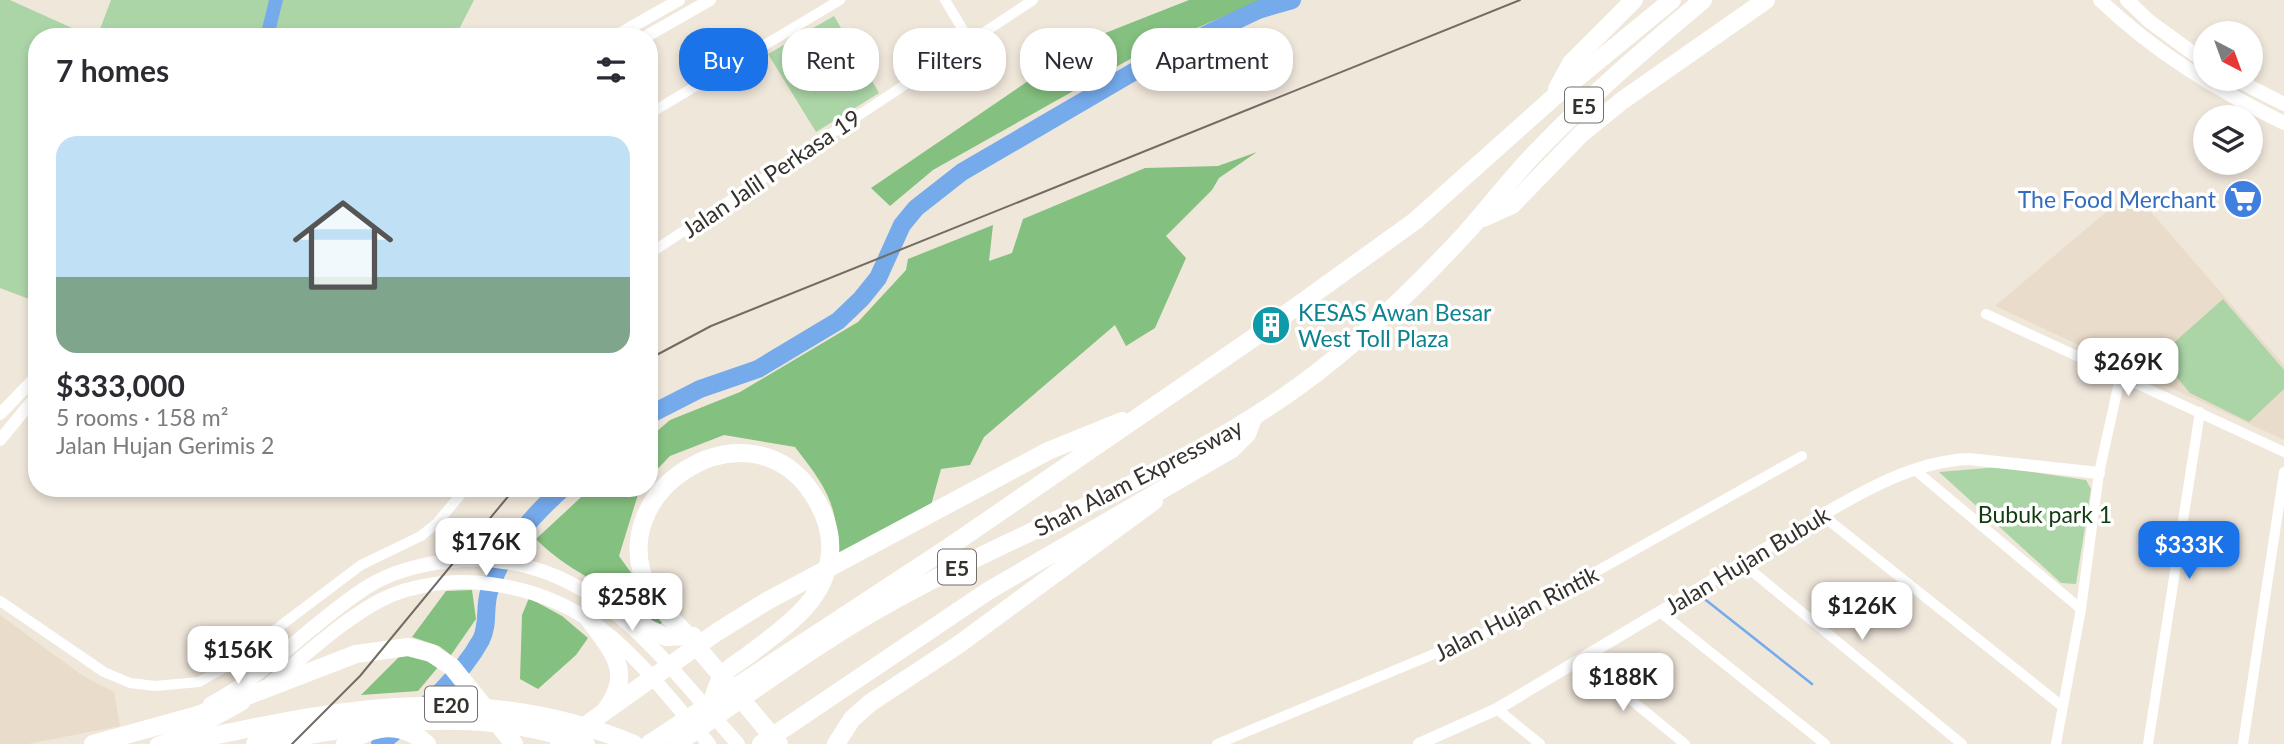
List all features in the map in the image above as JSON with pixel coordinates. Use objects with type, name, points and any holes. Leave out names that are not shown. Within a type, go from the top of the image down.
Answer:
[{"type":"highway","points":[[1554,97],[1572,63],[1634,0]]},
{"type":"highway","name":"E5","points":[[1279,319],[1415,221],[1554,97],[1672,0]]},
{"type":"highway","name":"Shah Alam Expressway","points":[[676,744],[824,644],[915,588],[1161,470],[1253,418],[1301,385],[1362,335],[1476,221],[1549,138],[1619,71],[1703,0]]},
{"type":"highway","points":[[1476,221],[1512,205],[1581,134],[1664,70],[1766,0]]},
{"type":"highway","name":"Shah Alam Expressway","points":[[649,744],[949,547],[1262,332]]},
{"type":"highway","points":[[559,744],[656,681],[717,632],[767,601],[1048,451],[1154,408]]},
{"type":"highway","points":[[761,744],[780,738],[988,591],[1232,449],[1247,434],[1253,418]]},
{"type":"highway","points":[[658,494],[681,470],[713,456],[752,454],[777,463],[805,483],[827,515],[831,553],[816,597],[787,625],[723,674],[712,701]]},
{"type":"highway","points":[[836,744],[852,719],[885,692],[958,645],[1134,519],[1153,504],[1163,488]]},
{"type":"highway","points":[[655,497],[643,527],[640,558],[651,594],[780,738]]},
{"type":"highway","points":[[619,614],[666,637],[717,632]]},
{"type":"highway","points":[[587,616],[615,656],[621,672],[620,685],[603,714]]},
{"type":"highway","points":[[99,744],[198,715],[356,654],[408,647],[431,653],[452,667],[514,744]]},
{"type":"highway","name":"E20","points":[[176,744],[336,711],[394,705],[452,704],[540,714],[634,744]]},
{"type":"highway","name":"E20","points":[[255,744],[393,721],[453,720],[515,727],[586,744]]},
{"type":"highway","points":[[345,744],[366,732],[390,727],[410,731],[427,744]]},
{"type":"main road","points":[[2100,0],[2137,35],[2228,96],[2284,124]]},
{"type":"main road","points":[[2127,0],[2150,22],[2193,53]]},
{"type":"main road","points":[[2259,91],[2284,104]]},
{"type":"main road","points":[[99,744],[189,715],[243,684],[354,596],[391,574],[420,565],[477,559],[520,564],[552,573],[588,591],[619,614],[738,744]]},
{"type":"main road","points":[[157,744],[193,737],[261,691],[358,614],[408,590],[477,582],[543,594],[587,616],[656,681],[709,744]]},
{"type":"street","points":[[630,28],[679,0]]},
{"type":"street","points":[[658,30],[710,0]]},
{"type":"street","points":[[658,109],[840,0]]},
{"type":"street","points":[[945,0],[962,28]]},
{"type":"street","name":"Jalan Jalil Perkasa 19","points":[[988,28],[1033,0]]},
{"type":"street","name":"Jalan Jalil Perkasa 19","points":[[658,248],[893,91]]},
{"type":"street","points":[[1986,314],[2284,452]]},
{"type":"street","points":[[2056,744],[2081,609],[2099,473],[2120,378]]},
{"type":"street","points":[[0,414],[28,385]]},
{"type":"street","points":[[0,440],[28,406]]},
{"type":"street","points":[[2148,744],[2200,412]]},
{"type":"street","name":"Jalan Hujan Rintik","points":[[1217,744],[1492,630],[1802,456]]},
{"type":"street","name":"Jalan Hujan Bubuk","points":[[1419,744],[1497,709],[1822,515],[1863,492],[1915,470],[1948,460],[1969,459],[2099,473]]},
{"type":"street","points":[[1915,470],[2081,609]]},
{"type":"street","points":[[2243,744],[2284,472]]},
{"type":"street","points":[[0,601],[104,672],[117,678],[155,686],[199,682],[227,666],[361,565],[421,536],[452,508],[460,497]]},
{"type":"street","points":[[1822,515],[2062,706]]},
{"type":"street","points":[[1742,563],[1962,744]]},
{"type":"street","points":[[1660,612],[1825,744]]},
{"type":"street","points":[[1581,659],[1685,744]]},
{"type":"street","points":[[1497,709],[1540,744]]},
{"type":"street","points":[[189,715],[193,737]]},
{"type":"shaded area","points":[[2132,190],[2284,365],[2284,440],[1995,306]]},
{"type":"shaded area","points":[[0,615],[83,676],[114,692],[120,726],[28,744],[0,744]]},
{"type":"green space","points":[[0,0],[10,0],[72,28],[28,28],[28,299],[0,288]]},
{"type":"green space","points":[[111,0],[474,0],[460,28],[100,28]]},
{"type":"green space","points":[[1189,0],[1262,0],[1197,28],[1131,28],[1131,59],[1117,66],[1117,28]]},
{"type":"green space","points":[[834,16],[841,28],[813,28]]},
{"type":"green space","points":[[782,46],[782,77],[768,54]]},
{"type":"green space","points":[[1020,87],[1020,91],[1073,91],[933,170],[890,206],[871,188]]},
{"type":"green space","points":[[791,91],[878,91],[879,93],[816,132]]},
{"type":"green space","points":[[1257,152],[1219,178],[1212,190],[1166,236],[1186,258],[1155,328],[1126,346],[1115,325],[984,437],[970,465],[941,469],[930,509],[837,555],[836,522],[828,496],[795,447],[724,435],[670,456],[658,469],[658,430],[670,420],[740,392],[858,322],[906,270],[908,259],[993,225],[989,261],[1012,253],[1023,219],[1145,168],[1218,166]]},
{"type":"green space","points":[[2223,299],[2284,370],[2284,389],[2249,422],[2190,393],[2159,356]]},
{"type":"green space","name":"Bubuk park 1","points":[[1999,467],[2086,480],[2091,489],[2076,584],[2061,583],[1939,472]]},
{"type":"green space","points":[[581,497],[637,497],[619,556],[665,620],[658,626],[629,602],[564,563],[536,539]]},
{"type":"green space","points":[[472,590],[476,619],[451,655],[439,646],[412,637],[446,591]]},
{"type":"green space","points":[[529,598],[562,616],[588,638],[576,655],[538,689],[520,679],[522,615]]},
{"type":"green space","points":[[401,655],[417,656],[439,666],[418,691],[361,695]]},
{"type":"water","points":[[269,0],[283,0],[276,28],[262,28]]},
{"type":"waterway","points":[[658,410],[700,389],[758,369],[838,321],[878,278],[902,225],[916,208],[962,172],[1159,57],[1258,10],[1292,0]]},
{"type":"waterway","points":[[380,744],[448,684],[471,656],[483,634],[489,592],[502,562],[518,535],[554,497]]},
{"type":"waterway","points":[[1702,597],[1812,684]]},
{"type":"tram line","points":[[658,354],[711,326],[1520,0]]},
{"type":"tram line","points":[[292,744],[360,676],[508,497]]},
{"type":"place","name":"The Food Merchant","points":[[2243,199]]},
{"type":"place","name":"KESAS Awan Besar West Toll Plaza","points":[[1271,325]]}]
